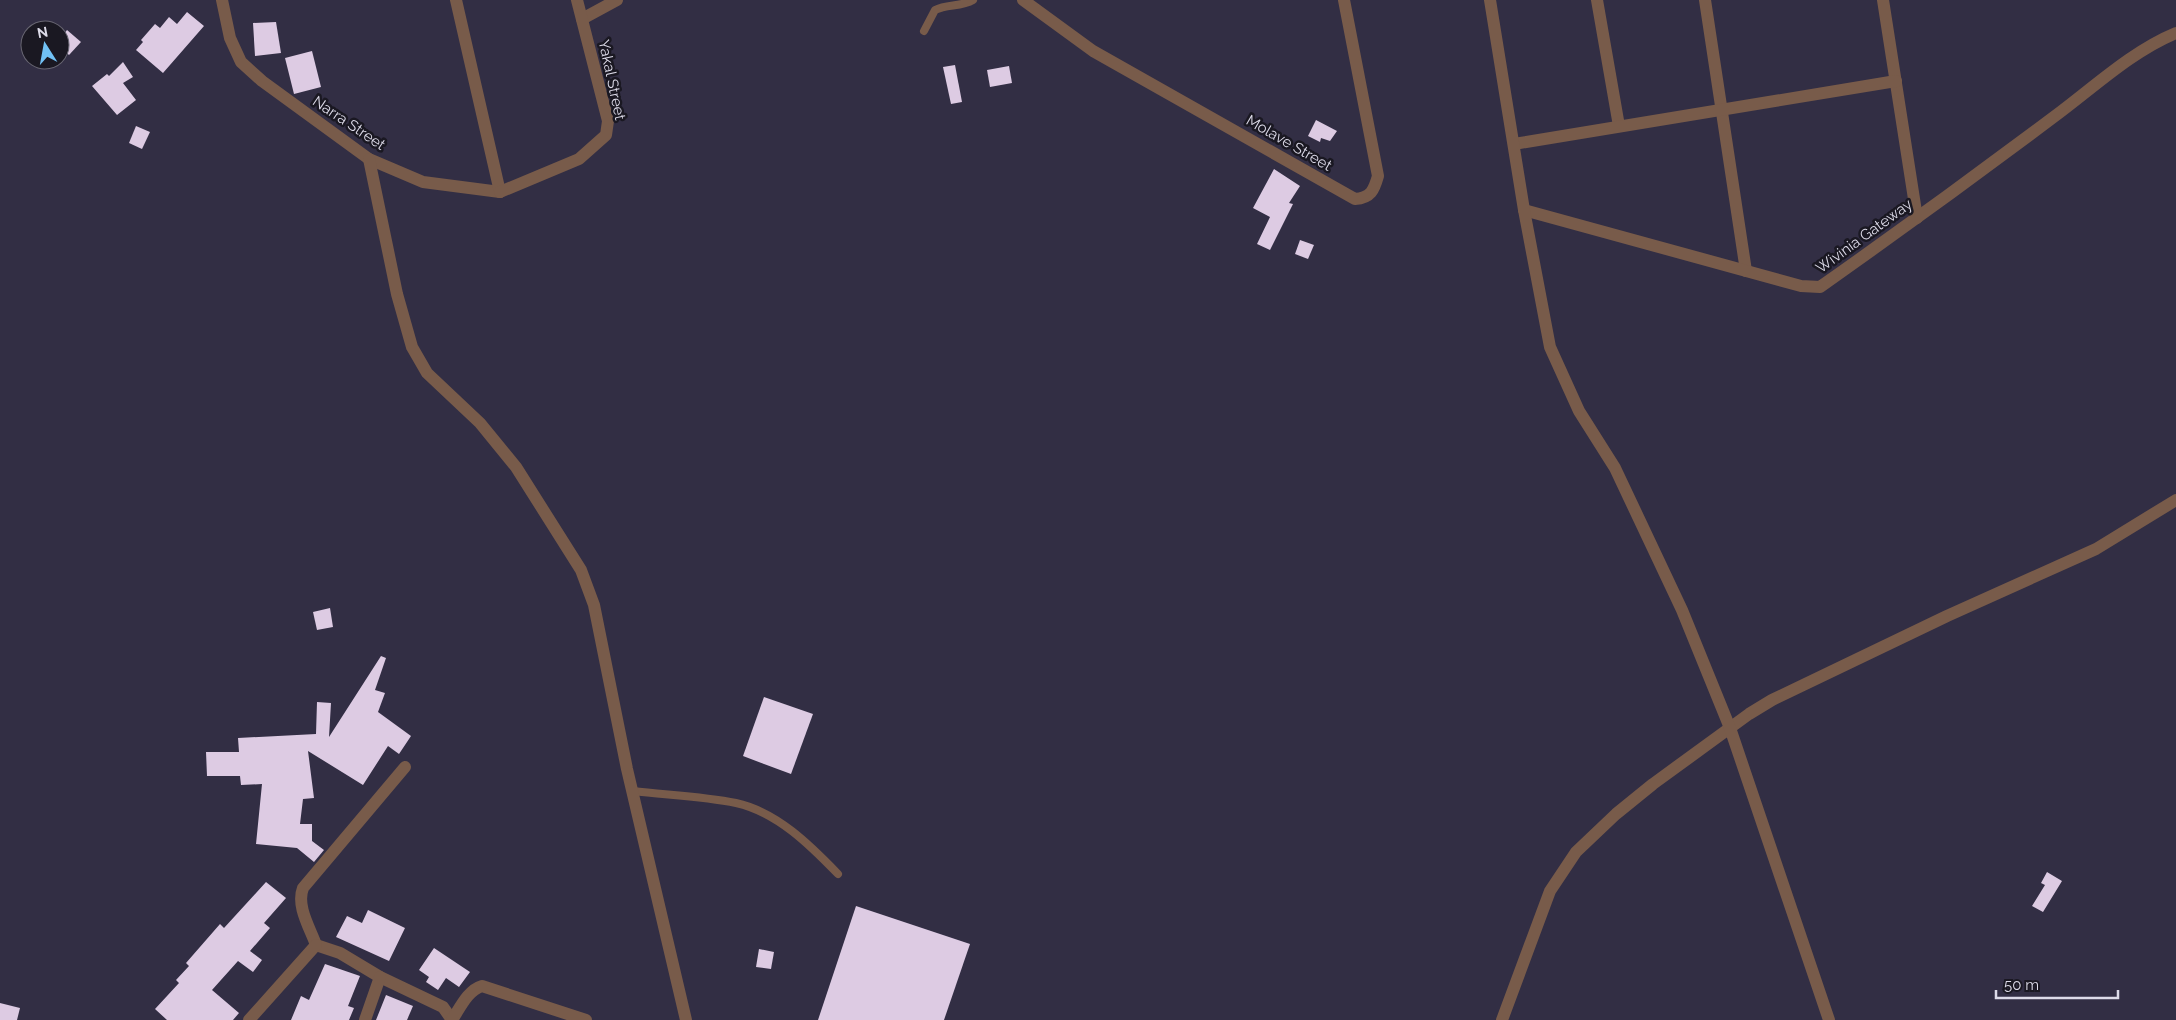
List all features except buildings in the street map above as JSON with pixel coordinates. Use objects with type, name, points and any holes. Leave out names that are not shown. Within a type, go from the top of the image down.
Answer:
[{"type":"street","name":"Narra Street","points":[[222,0],[230,38],[241,62],[262,81],[369,159],[423,182],[500,192]]},
{"type":"street","points":[[456,0],[500,192]]},
{"type":"street","name":"Yakal Street","points":[[500,192],[579,159],[606,135],[608,122],[577,0]]},
{"type":"street","points":[[582,19],[617,0]]},
{"type":"street","name":"Molave Street","points":[[1024,0],[1094,51],[1355,199],[1362,199],[1369,196],[1374,189],[1378,176],[1344,0]]},
{"type":"street","points":[[1490,0],[1524,210],[1550,347],[1579,411],[1615,468],[1678,602],[1730,728],[1829,1020]]},
{"type":"street","points":[[1598,0],[1618,126]]},
{"type":"street","points":[[1705,0],[1746,271]]},
{"type":"street","points":[[1883,0],[1917,218]]},
{"type":"street","name":"Wivinia Gateway","points":[[1524,210],[1801,286],[1820,287],[1917,218],[2105,78],[2161,39],[2176,33]]},
{"type":"street","points":[[1514,144],[1721,108],[1896,81]]},
{"type":"street","points":[[369,159],[397,294],[412,347],[427,373],[480,423],[516,467],[581,570],[594,605],[632,791],[686,1020]]},
{"type":"street","points":[[1502,1020],[1550,891],[1576,852],[1624,808],[1730,728],[1772,700],[1947,616],[2096,549],[2176,500]]},
{"type":"street","points":[[316,945],[301,904],[300,895],[303,888],[405,767]]},
{"type":"street","points":[[316,945],[340,952],[380,977],[443,1007],[452,1020],[466,998],[482,986],[586,1020]]},
{"type":"street","points":[[249,1020],[316,945]]},
{"type":"street","points":[[365,1020],[380,977]]},
{"type":"street","points":[[260,1020],[266,1002]]},
{"type":"lane","points":[[924,31],[936,10],[966,4],[973,0]]},
{"type":"lane","points":[[632,791],[736,803],[767,815],[811,845],[838,874]]}]
